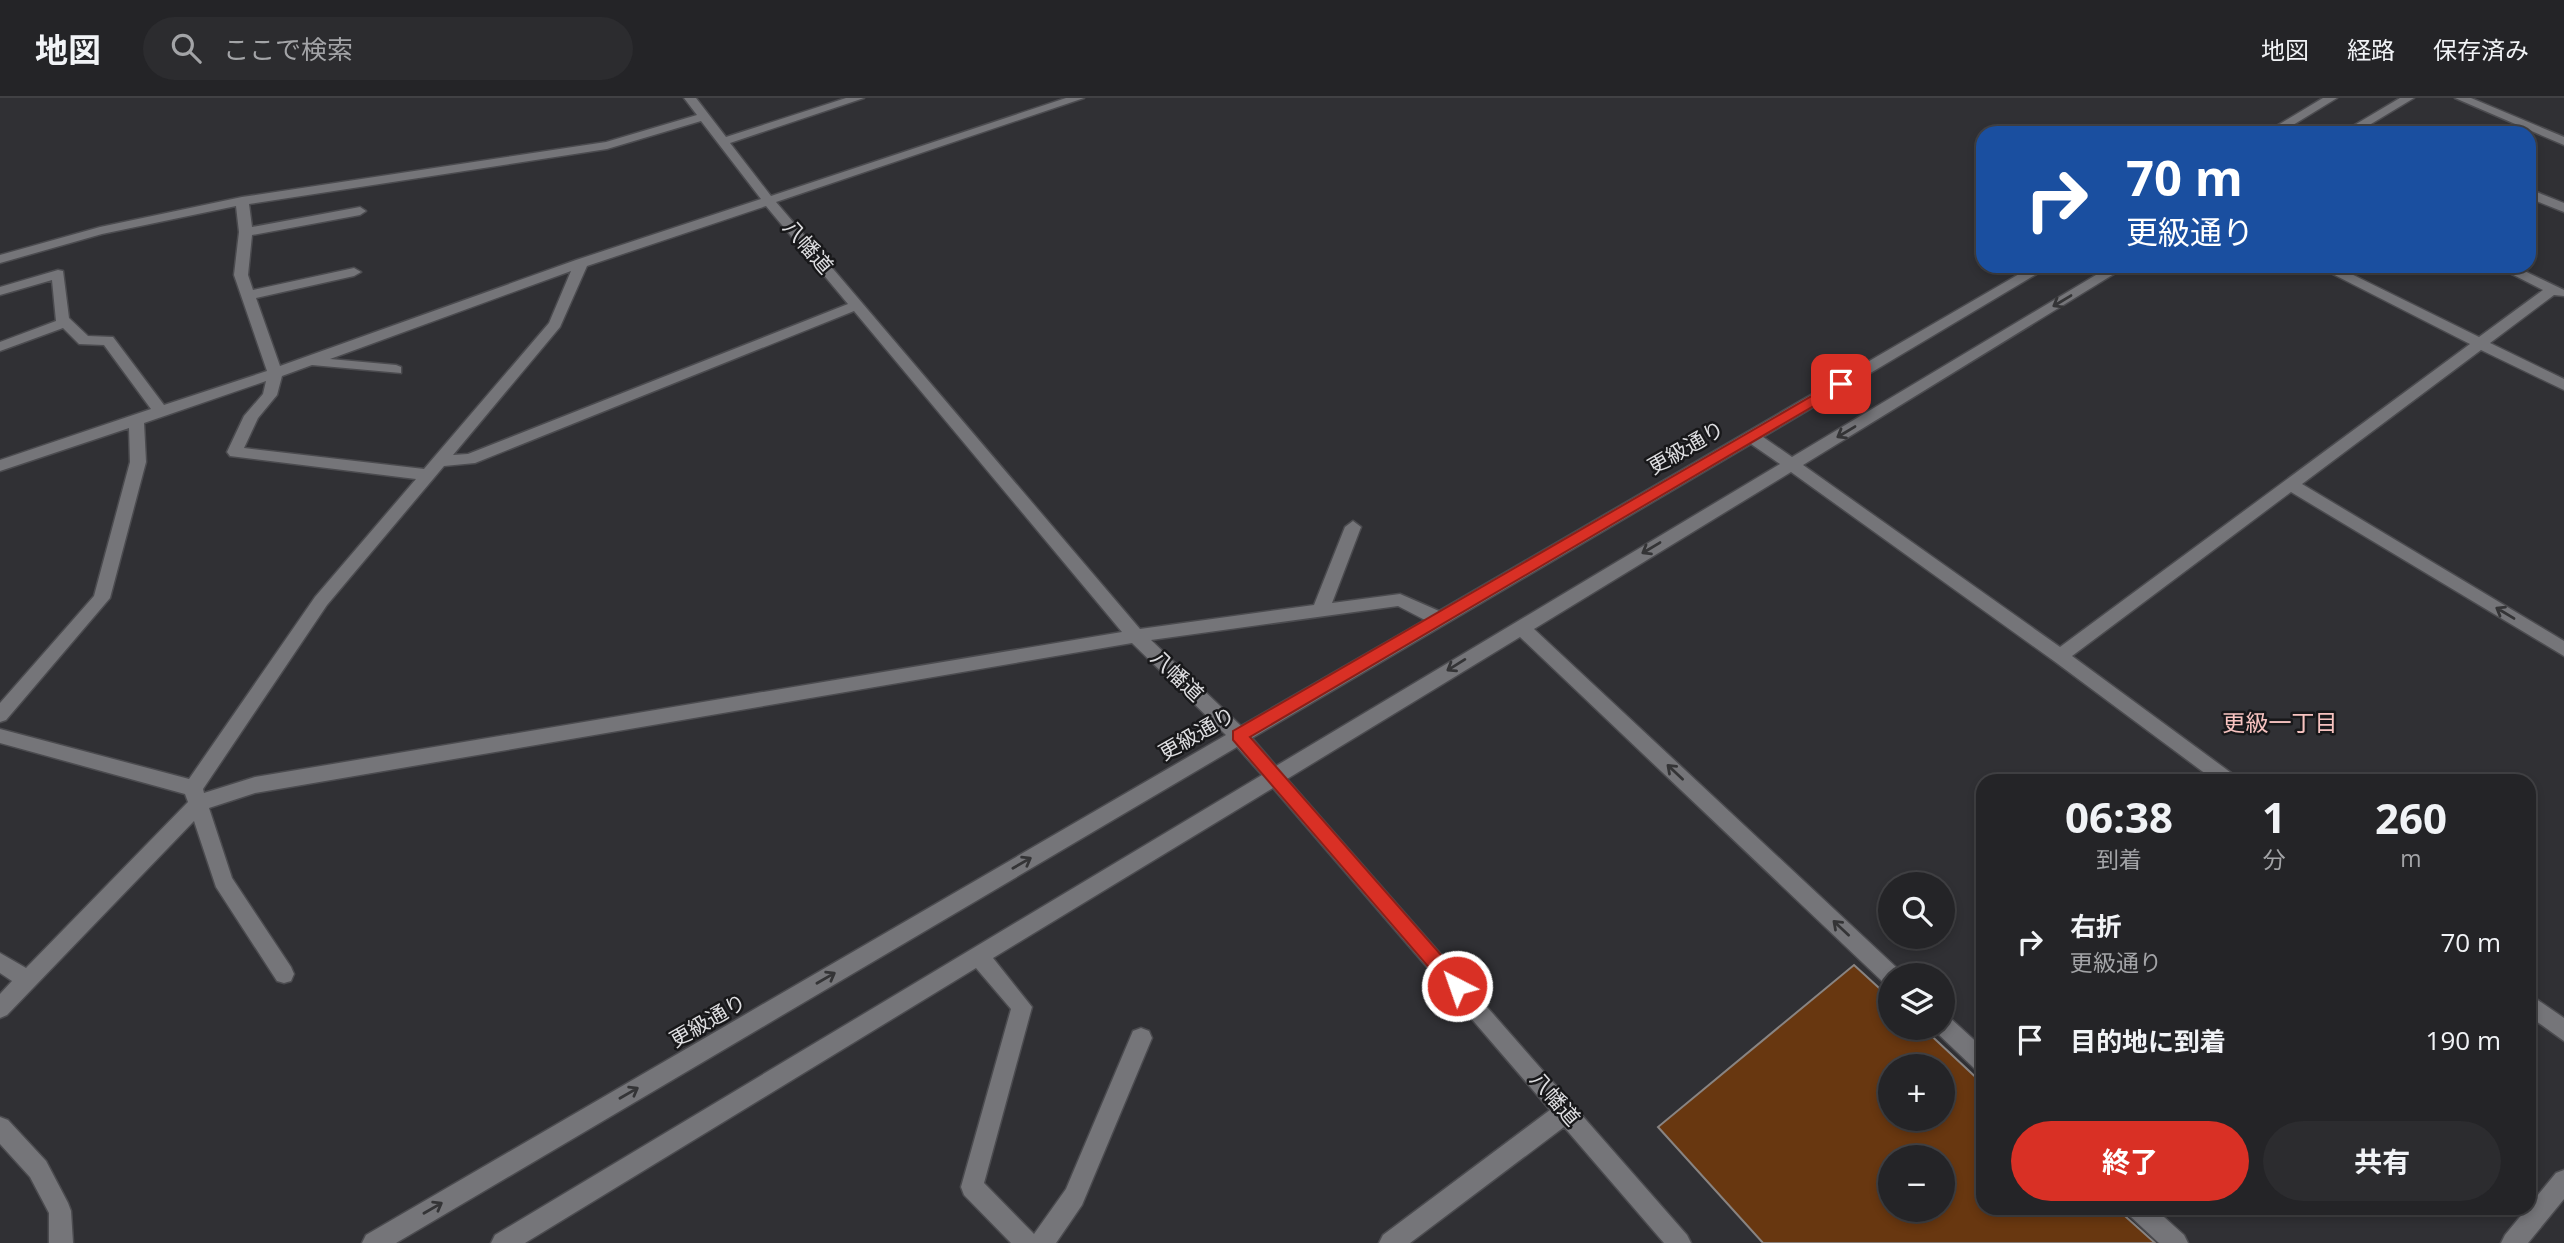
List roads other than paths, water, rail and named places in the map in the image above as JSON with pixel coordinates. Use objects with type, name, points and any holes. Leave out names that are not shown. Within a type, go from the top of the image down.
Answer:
[{"type":"street","name":"八幡道","points":[[690,98],[770,203],[859,305],[1136,636],[1239,736],[1679,1243]]},
{"type":"street","points":[[724,141],[859,98]]},
{"type":"street","points":[[0,466],[310,362],[582,263],[770,203],[1078,98]]},
{"type":"street","points":[[2283,126],[2331,98]]},
{"type":"street","points":[[2359,126],[2408,98]]},
{"type":"street","points":[[2461,98],[2528,126]]},
{"type":"street","points":[[0,259],[100,231],[242,201],[607,145],[705,116]]},
{"type":"street","points":[[2536,129],[2564,141]]},
{"type":"street","points":[[2536,196],[2564,208]]},
{"type":"street","points":[[242,201],[246,232],[241,275],[275,373],[270,395],[251,416],[235,452],[429,475]]},
{"type":"street","points":[[246,232],[360,211]]},
{"type":"street","points":[[0,1008],[196,795],[321,601],[555,324],[582,263]]},
{"type":"street","points":[[249,295],[354,272]]},
{"type":"street","name":"更級通り","points":[[374,1243],[2031,273]]},
{"type":"street","points":[[503,1243],[1520,626],[2108,273]]},
{"type":"street","points":[[2338,273],[2564,386]]},
{"type":"street","points":[[2518,273],[2558,292]]},
{"type":"street","points":[[0,292],[58,274],[62,319],[84,341],[108,340],[161,412]]},
{"type":"street","points":[[2060,656],[2482,344],[2558,292]]},
{"type":"street","points":[[441,461],[470,459],[859,305]]},
{"type":"street","points":[[0,347],[66,322]]},
{"type":"street","points":[[310,362],[396,370]]},
{"type":"street","points":[[0,715],[102,598],[138,462],[136,421]]},
{"type":"street","points":[[1751,436],[2060,656],[2219,774]]},
{"type":"street","points":[[2291,485],[2564,649]]},
{"type":"street","points":[[1320,611],[1353,527]]},
{"type":"street","points":[[0,736],[196,795],[401,758],[1136,636],[1400,600],[1439,619]]},
{"type":"street","points":[[1520,626],[1878,964]]},
{"type":"street","points":[[196,795],[223,881],[285,974]]},
{"type":"street","points":[[979,956],[1022,1007],[972,1187],[1027,1243]]},
{"type":"street","points":[[0,962],[27,980]]},
{"type":"street","points":[[2536,1009],[2564,1031]]},
{"type":"street","points":[[1955,1036],[1976,1056]]},
{"type":"street","points":[[1042,1243],[1074,1198],[1141,1038]]},
{"type":"street","points":[[1391,1243],[1565,1112]]},
{"type":"street","points":[[0,1128],[38,1169],[60,1211],[61,1243]]},
{"type":"street","points":[[2513,1243],[2564,1181]]},
{"type":"street","points":[[2146,1215],[2176,1243]]},
{"type":"district","name":"更級一丁目","points":[[2280,723]]}]
